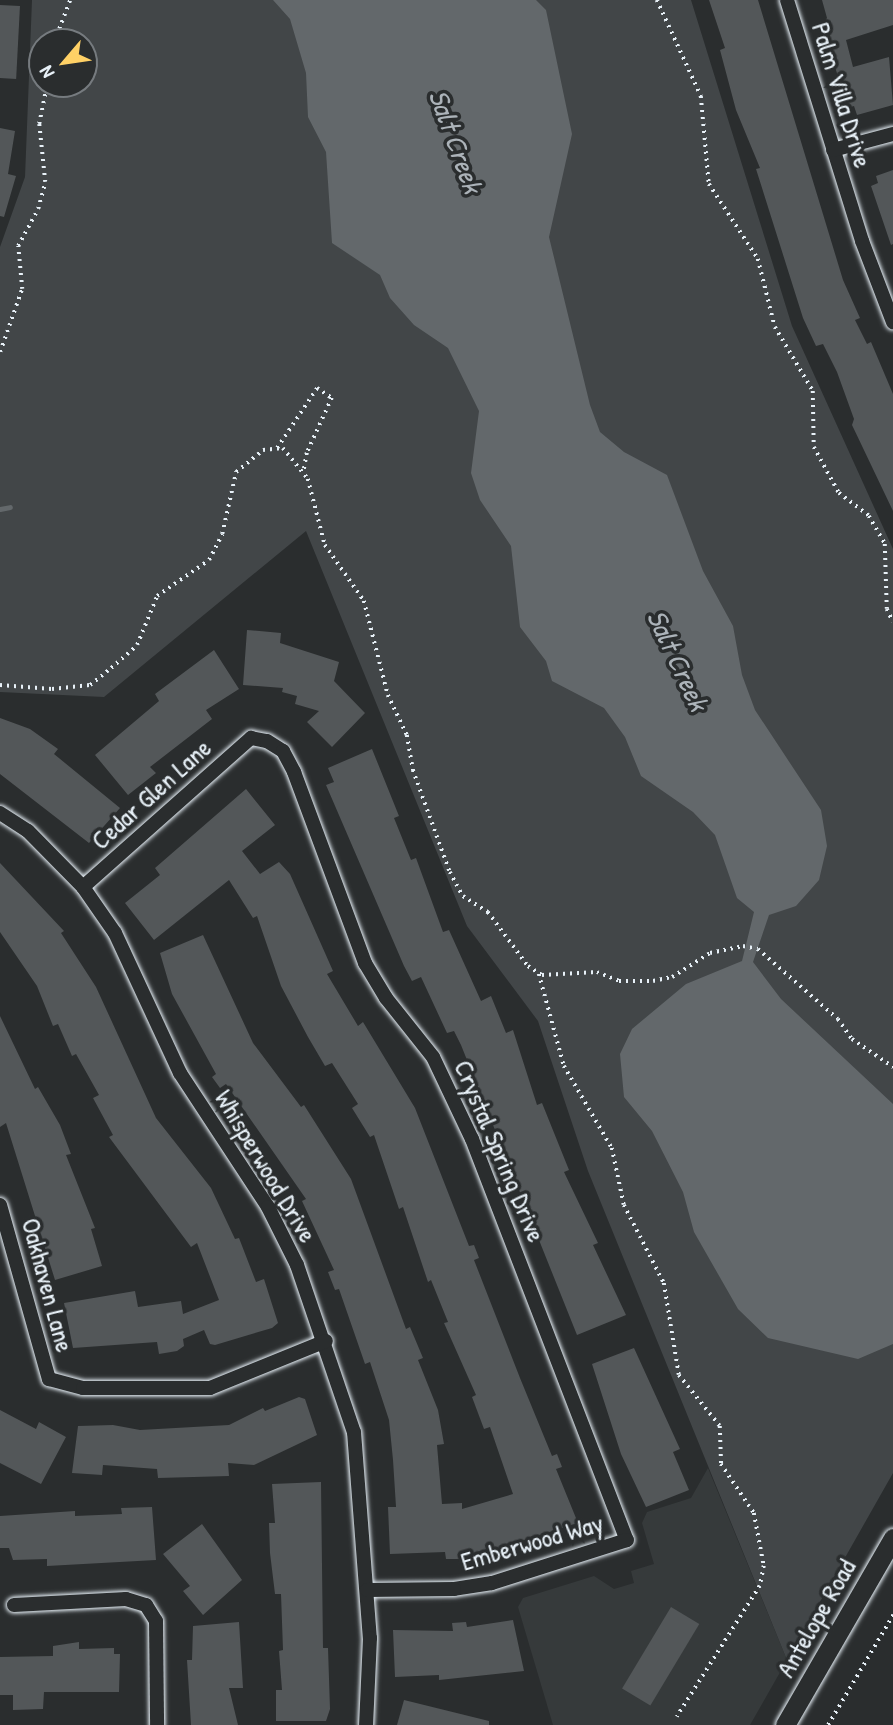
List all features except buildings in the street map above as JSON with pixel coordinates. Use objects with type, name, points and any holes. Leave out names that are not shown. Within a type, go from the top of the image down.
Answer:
[{"type":"street","name":"Palm Villa Drive","points":[[787,0],[878,288],[893,322]]},
{"type":"street","points":[[833,150],[893,134]]},
{"type":"street","name":"Cedar Glen Lane","points":[[83,887],[251,738]]},
{"type":"street","name":"Crystal Spring Drive","points":[[251,738],[267,741],[288,761],[365,963],[386,998],[433,1057],[467,1127],[627,1540]]},
{"type":"street","name":"Whisperwood Drive","points":[[0,813],[28,831],[83,887],[115,933],[180,1073],[268,1207],[326,1341],[354,1432],[370,1639],[366,1725]]},
{"type":"street","name":"Oakhaven Lane","points":[[0,1205],[49,1379],[83,1388],[210,1388],[326,1341]]},
{"type":"street","name":"Antelope Road","points":[[785,1725],[893,1538]]},
{"type":"street","name":"Emberwood Way","points":[[367,1590],[454,1589],[492,1583],[627,1540]]},
{"type":"street","points":[[14,1605],[126,1599],[146,1605],[156,1621],[157,1725]]},
{"type":"path","points":[[59,28],[70,0]]},
{"type":"path","points":[[657,0],[701,96],[709,184],[758,259],[775,327],[813,391],[814,447],[839,493],[869,516],[885,544],[887,609],[893,622]]},
{"type":"path","points":[[0,352],[22,289],[18,246],[38,209],[45,182],[39,124],[44,98]]},
{"type":"path","points":[[276,448],[317,388],[332,398],[307,453],[304,472]]},
{"type":"path","points":[[0,685],[52,689],[90,685],[111,668],[137,645],[157,596],[209,561],[222,534],[236,472],[262,450],[283,447],[304,472],[325,545],[364,601],[388,695],[407,735],[413,771],[450,872],[463,896],[488,912],[528,966],[538,972],[597,972],[619,981],[653,981],[672,977],[710,953],[743,946],[758,949],[838,1019],[852,1039],[893,1067]]},
{"type":"path","points":[[538,972],[564,1066],[612,1148],[624,1205],[664,1283],[679,1375],[720,1426],[721,1464],[754,1513],[764,1566],[760,1586],[677,1717]]},
{"type":"path","points":[[828,1725],[858,1667],[893,1615]]},
{"type":"shaded area","points":[[32,0],[691,0],[792,326],[893,549],[893,1473],[787,1660],[588,1171],[538,1021],[467,926],[306,531],[104,697],[0,692],[0,247],[25,177],[28,98],[98,98],[98,28],[31,28]]},
{"type":"shaded area","points":[[708,1468],[787,1660],[750,1725],[553,1725],[518,1607],[523,1598],[594,1576],[614,1589],[634,1583],[631,1571],[654,1564],[642,1523],[647,1512],[691,1498]]},
{"type":"water","name":"Salt Creek","points":[[273,0],[536,0],[546,10],[572,134],[549,237],[590,405],[600,432],[624,452],[667,475],[703,571],[733,626],[742,675],[755,710],[821,810],[827,846],[819,880],[796,906],[769,915],[753,962],[781,999],[893,1104],[893,1344],[858,1359],[768,1338],[738,1309],[694,1232],[683,1192],[652,1131],[624,1097],[620,1054],[632,1029],[686,984],[742,961],[754,912],[737,898],[715,835],[693,812],[641,776],[625,737],[604,708],[552,681],[546,661],[520,627],[511,546],[480,500],[471,473],[479,411],[448,348],[414,325],[390,298],[380,275],[332,243],[326,152],[308,117],[306,73],[290,19]]},
{"type":"waterway","points":[[0,509],[10,507]]}]
